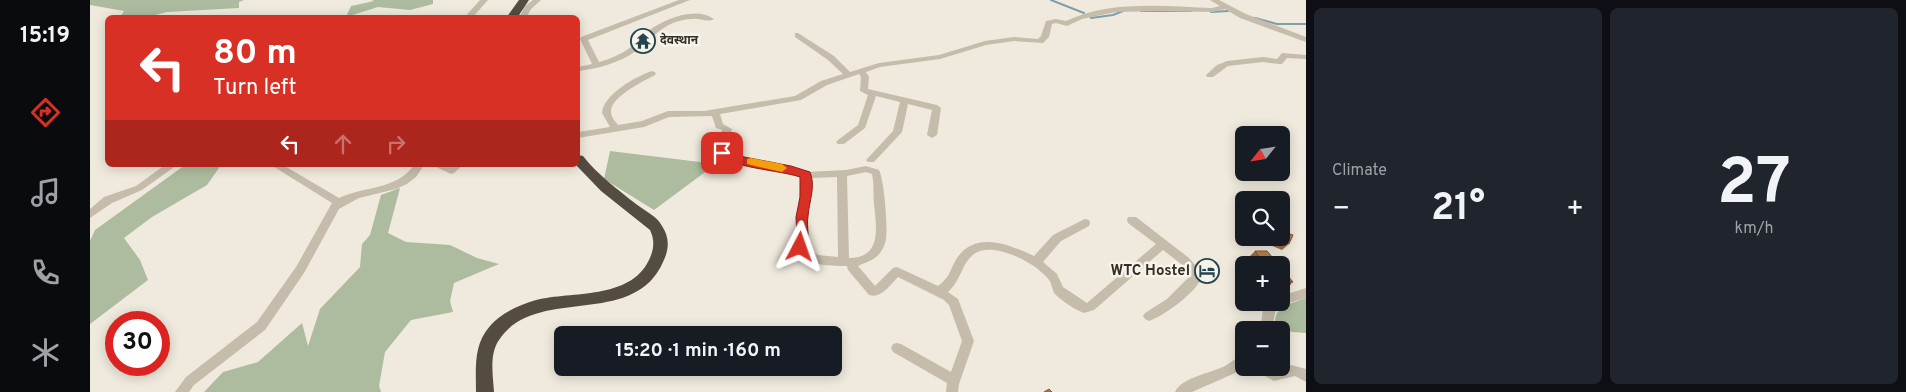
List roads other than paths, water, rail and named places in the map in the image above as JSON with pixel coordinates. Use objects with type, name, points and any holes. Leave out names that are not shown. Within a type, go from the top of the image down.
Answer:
[{"type":"highway","points":[[513,15],[524,0]]},
{"type":"highway","points":[[485,392],[485,355],[492,336],[512,319],[544,305],[600,298],[631,288],[643,280],[658,260],[661,248],[660,237],[654,225],[596,179],[580,161]]},
{"type":"street","points":[[470,15],[484,0]]},
{"type":"street","points":[[524,15],[537,0]]},
{"type":"street","points":[[596,64],[584,39],[686,0]]},
{"type":"street","points":[[1214,0],[1237,13],[1306,40]]},
{"type":"street","points":[[580,135],[644,124],[668,114],[715,112],[798,98],[813,87],[861,70],[879,65],[940,57],[984,43],[1014,39],[1040,41],[1045,37],[1049,23],[1052,21],[1068,24],[1082,15],[1104,13],[1114,9],[1183,8],[1212,10],[1227,7]]},
{"type":"street","points":[[580,68],[633,50],[645,37],[667,22],[692,16],[710,20]]},
{"type":"street","points":[[798,35],[831,58],[848,75]]},
{"type":"street","points":[[1210,75],[1232,61],[1247,62],[1262,58],[1279,62],[1285,55],[1306,57]]},
{"type":"street","points":[[861,70],[865,77],[863,89],[937,108],[932,135]]},
{"type":"street","points":[[615,128],[607,116],[606,109],[610,100],[635,82],[652,73]]},
{"type":"street","points":[[841,142],[862,126],[873,93]]},
{"type":"street","points":[[871,160],[897,132],[905,100]]},
{"type":"street","points":[[715,112],[719,126],[727,129],[722,153],[737,159],[806,175],[872,169],[876,172],[880,184],[878,194],[883,231],[880,244],[874,255],[868,260],[813,260],[802,252],[800,247],[803,238],[802,217],[806,197],[806,175]]},
{"type":"street","points":[[90,214],[108,200],[139,188],[169,167]]},
{"type":"street","points":[[279,167],[339,203]]},
{"type":"street","points":[[180,392],[190,381],[261,326],[300,270],[327,220],[339,203],[406,181],[415,174],[418,167]]},
{"type":"street","points":[[443,167],[451,171],[456,167]]},
{"type":"street","points":[[842,173],[848,261],[852,267],[873,292],[878,290],[897,272],[939,292],[954,302],[968,340],[953,386],[897,348]]},
{"type":"street","points":[[1132,220],[1185,261],[1197,274],[1196,279],[1171,302],[1149,316]]},
{"type":"street","points":[[1036,262],[1057,238],[1086,223]]},
{"type":"street","points":[[939,292],[954,278],[960,263],[969,251],[976,246],[984,245],[1008,248],[1036,262],[1053,277],[1058,290],[1084,308],[1090,307],[1163,244]]},
{"type":"street","points":[[1290,299],[1306,293]]},
{"type":"street","points":[[1181,392],[1203,378],[1218,377],[1235,368]]},
{"type":"street","points":[[1290,369],[1306,376]]},
{"type":"waterway","points":[[1051,0],[1084,13]]},
{"type":"waterway","points":[[1091,18],[1113,15],[1123,11]]},
{"type":"waterway","points":[[1141,11],[1191,11]]},
{"type":"waterway","points":[[1211,12],[1228,11]]},
{"type":"waterway","points":[[1255,18],[1277,24],[1306,24]]},
{"type":"place","name":"देवस्थान","points":[[643,41]]},
{"type":"place","name":"WTC Hostel","points":[[1207,271]]}]
